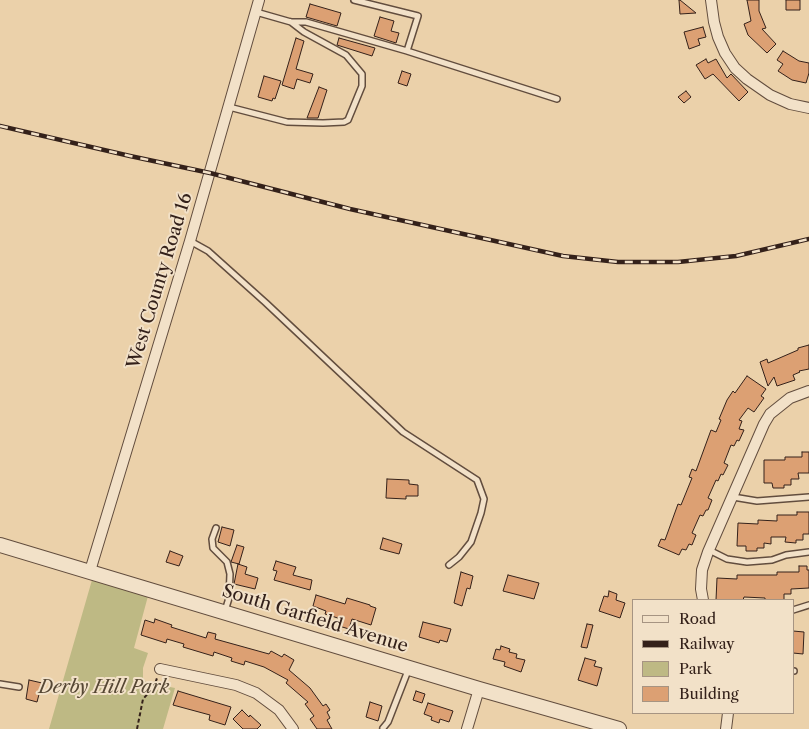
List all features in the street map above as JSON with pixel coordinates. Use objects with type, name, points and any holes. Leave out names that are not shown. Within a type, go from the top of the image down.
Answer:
[{"type":"street","name":"West County Road 16","points":[[90,571],[190,241],[259,0]]},
{"type":"street","points":[[712,0],[714,22],[718,37],[725,53],[735,68],[770,95],[790,104],[809,108]]},
{"type":"street","points":[[703,599],[701,589],[702,570],[764,424],[770,414],[790,398],[809,391]]},
{"type":"street","name":"South Garfield Avenue","points":[[0,545],[409,668],[620,729]]},
{"type":"street","points":[[160,669],[236,685],[256,693],[279,710],[293,729]]},
{"type":"street","points":[[467,729],[479,688]]},
{"type":"street","points":[[726,729],[728,714]]},
{"type":"lane","points":[[354,0],[418,16],[408,51]]},
{"type":"lane","points":[[256,12],[291,22],[306,22],[408,51],[557,99]]},
{"type":"lane","points":[[229,107],[287,122],[323,123],[344,122],[348,120],[362,86],[362,74],[346,54],[304,32],[291,22]]},
{"type":"lane","points":[[190,241],[208,251],[402,432],[477,480],[484,499],[481,513],[471,542],[459,557],[449,565]]},
{"type":"lane","points":[[732,497],[757,501],[809,497]]},
{"type":"lane","points":[[216,528],[212,539],[213,548],[227,562],[230,574],[230,593],[225,612]]},
{"type":"lane","points":[[709,550],[727,559],[748,562],[772,560],[786,555],[809,552]]},
{"type":"lane","points":[[794,610],[809,605]]},
{"type":"lane","points":[[383,728],[388,722],[409,668]]},
{"type":"lane","points":[[0,684],[19,687]]},
{"type":"path","points":[[137,729],[143,699],[154,687],[160,669]]},
{"type":"green space","name":"Derby Hill Park","points":[[92,580],[148,596],[134,648],[148,653],[143,668],[143,678],[146,682],[158,690],[170,687],[175,688],[163,729],[49,729]]},
{"type":"building","points":[[680,0],[696,13],[680,14]]},
{"type":"building","points":[[747,0],[759,0],[759,11],[766,28],[762,29],[776,44],[767,53],[748,35],[744,24],[751,21]]},
{"type":"building","points":[[786,0],[800,0],[800,10],[786,10]]},
{"type":"building","points":[[310,4],[341,13],[337,26],[306,17]]},
{"type":"building","points":[[380,17],[394,21],[391,31],[399,33],[396,43],[374,36]]},
{"type":"building","points":[[703,27],[706,37],[698,39],[700,45],[689,49],[684,32]]},
{"type":"building","points":[[296,38],[304,41],[296,69],[313,74],[310,83],[297,79],[294,89],[282,85]]},
{"type":"building","points":[[339,38],[375,48],[372,56],[337,45]]},
{"type":"building","points":[[783,51],[799,61],[809,63],[806,83],[792,80],[778,71],[783,64],[777,60]]},
{"type":"building","points":[[706,59],[708,63],[716,59],[727,78],[731,74],[748,92],[739,101],[713,74],[705,79],[696,65]]},
{"type":"building","points":[[402,71],[411,74],[407,86],[398,83]]},
{"type":"building","points":[[264,76],[281,81],[275,99],[273,98],[272,101],[258,97]]},
{"type":"building","points":[[319,87],[327,90],[318,118],[307,118]]},
{"type":"building","points":[[686,91],[691,97],[684,103],[678,97]]},
{"type":"building","points":[[809,345],[809,369],[799,371],[793,375],[795,380],[777,386],[774,377],[768,386],[760,362],[767,359],[768,363],[798,350],[798,348]]},
{"type":"building","points":[[747,376],[766,389],[761,396],[764,398],[754,412],[748,408],[739,420],[742,421],[739,429],[744,430],[739,441],[737,440],[734,446],[731,445],[724,463],[728,465],[723,475],[721,474],[718,481],[716,480],[708,498],[712,500],[708,510],[706,510],[703,516],[700,515],[692,533],[696,535],[692,545],[689,544],[686,550],[682,549],[679,555],[658,546],[661,539],[665,540],[678,504],[681,505],[692,478],[689,477],[692,469],[696,471],[711,430],[716,432],[727,400],[733,391],[735,393]]},
{"type":"building","points":[[802,452],[809,452],[809,473],[798,473],[799,479],[791,479],[791,485],[784,485],[784,488],[773,488],[772,483],[764,483],[764,460],[785,460],[785,457],[802,457]]},
{"type":"building","points":[[387,479],[409,480],[409,484],[418,485],[418,496],[406,496],[406,499],[386,498]]},
{"type":"building","points":[[797,512],[809,512],[809,534],[803,534],[803,540],[796,540],[796,543],[785,542],[786,537],[771,537],[771,544],[764,543],[764,548],[757,548],[757,551],[746,551],[746,546],[737,546],[738,523],[758,524],[758,520],[777,521],[777,515],[797,515]]},
{"type":"building","points":[[222,527],[234,530],[230,546],[218,542]]},
{"type":"building","points":[[383,538],[402,544],[399,554],[380,549]]},
{"type":"building","points":[[237,545],[244,547],[239,564],[231,562]]},
{"type":"building","points":[[170,551],[183,556],[179,566],[166,562]]},
{"type":"building","points":[[276,561],[296,567],[293,575],[312,580],[310,590],[274,580],[277,571],[273,570]]},
{"type":"building","points":[[238,564],[247,567],[245,574],[258,578],[255,589],[234,584]]},
{"type":"building","points":[[799,566],[807,566],[807,570],[809,570],[809,588],[791,589],[791,594],[784,594],[784,599],[744,597],[743,599],[716,599],[717,578],[737,579],[737,575],[777,575],[777,572],[799,572]]},
{"type":"building","points":[[461,572],[473,576],[470,589],[467,588],[462,606],[454,603]]},
{"type":"building","points":[[508,575],[539,583],[534,599],[503,591]]},
{"type":"building","points":[[609,591],[617,594],[616,600],[625,603],[620,618],[599,611],[604,596],[608,597]]},
{"type":"building","points":[[316,595],[345,604],[347,598],[376,608],[371,625],[352,619],[349,629],[339,626],[341,619],[325,614],[326,611],[313,606]]},
{"type":"building","points":[[155,619],[172,625],[171,627],[206,638],[208,632],[216,634],[215,639],[269,654],[271,651],[282,657],[284,654],[294,660],[289,670],[310,688],[323,706],[326,704],[330,710],[327,712],[330,718],[327,720],[332,729],[317,729],[310,719],[314,716],[305,704],[308,702],[286,683],[288,680],[264,667],[245,661],[244,665],[231,661],[232,658],[214,652],[213,656],[183,647],[184,644],[167,639],[166,643],[141,635],[145,620],[154,623]]},
{"type":"building","points":[[423,622],[451,629],[447,642],[440,640],[439,643],[419,637]]},
{"type":"building","points":[[587,624],[593,625],[587,648],[581,647]]},
{"type":"building","points":[[794,631],[804,632],[803,654],[794,653]]},
{"type":"building","points":[[501,646],[510,649],[509,652],[517,654],[516,658],[525,660],[521,672],[504,666],[505,662],[493,659],[496,649],[500,650]]},
{"type":"building","points":[[585,658],[596,661],[594,666],[602,668],[597,686],[578,680]]},
{"type":"building","points":[[29,680],[42,683],[37,702],[26,699]]},
{"type":"building","points":[[178,691],[231,707],[225,725],[209,720],[210,715],[173,705]]},
{"type":"building","points":[[416,691],[425,694],[422,703],[413,700]]},
{"type":"building","points":[[370,702],[382,706],[378,721],[366,717]]},
{"type":"building","points":[[428,703],[453,711],[449,722],[440,719],[439,723],[431,720],[432,717],[424,714]]},
{"type":"building","points":[[242,710],[261,725],[257,729],[243,729],[233,719]]},
{"type":"railway","points":[[0,126],[210,173],[350,209],[563,256],[618,262],[678,262],[736,256],[809,239]]}]
